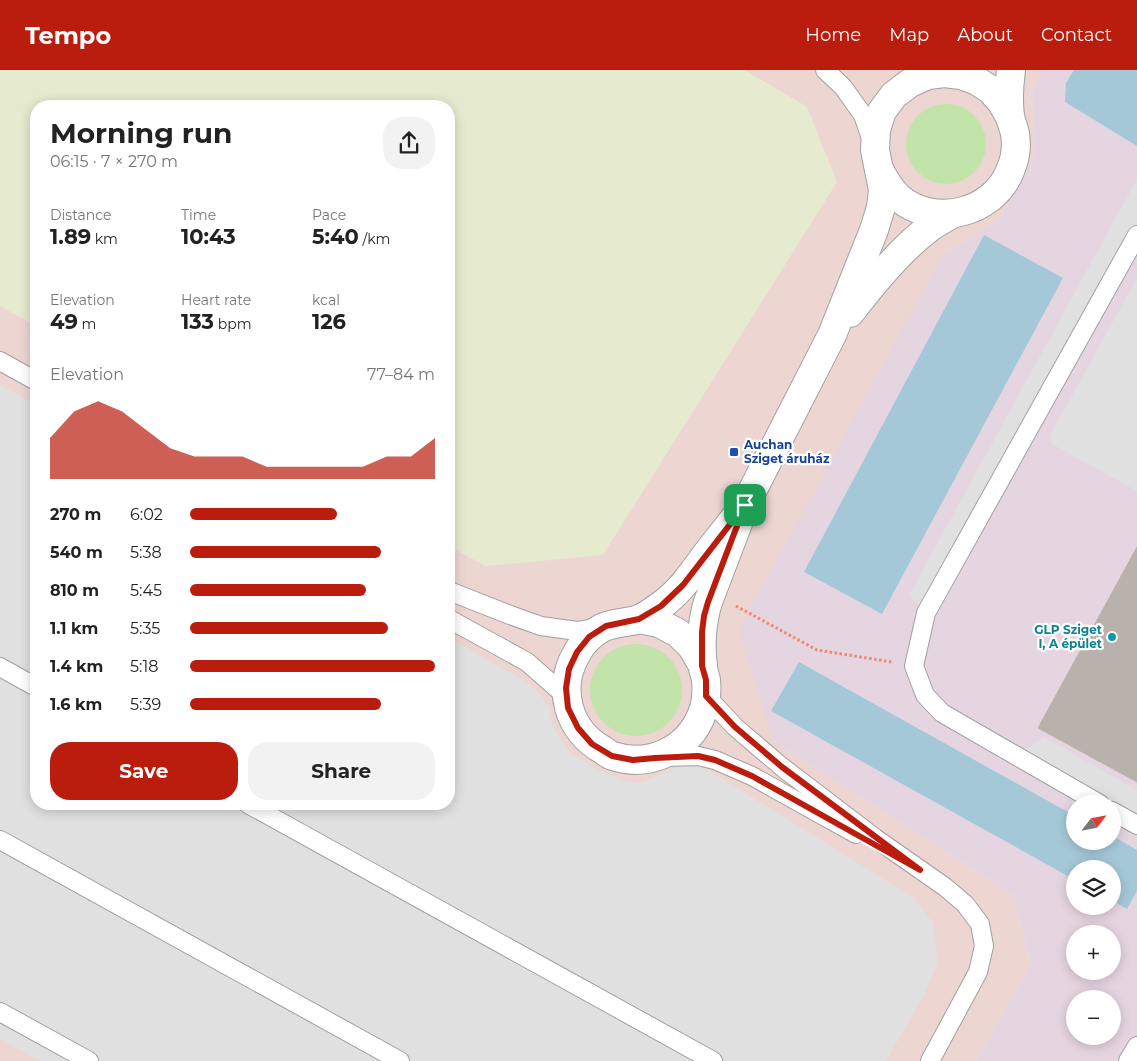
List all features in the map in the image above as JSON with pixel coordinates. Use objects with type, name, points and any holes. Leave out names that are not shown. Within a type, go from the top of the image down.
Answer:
[{"type":"street","points":[[876,157],[886,182],[899,197],[915,207],[933,214],[952,214],[971,210],[987,200],[1000,188],[1010,172],[1015,154],[1015,135],[1010,117],[1011,70]]},
{"type":"street","points":[[702,666],[704,616],[745,505],[832,335],[874,230],[881,207],[883,190],[876,157],[876,130],[882,111],[894,95],[910,83],[931,72],[961,75],[977,81],[991,90],[1002,103],[1010,117]]},
{"type":"street","points":[[832,335],[883,272],[930,227],[952,214]]},
{"type":"street","points":[[639,619],[660,623],[678,633],[692,647],[702,666],[706,680],[706,696],[703,713],[695,728],[684,741],[671,751],[655,758],[633,760],[612,756],[592,744],[578,728],[568,708],[566,688],[569,669],[577,652],[589,637],[606,626],[639,619],[661,606],[683,585],[745,505]]},
{"type":"lane","points":[[825,70],[843,87],[863,115],[876,157]]},
{"type":"lane","points":[[1084,795],[942,713],[925,695],[914,666],[926,613],[1137,234]]},
{"type":"lane","points":[[0,361],[30,378]]},
{"type":"lane","points":[[455,593],[541,626],[577,631],[606,626]]},
{"type":"lane","points":[[455,622],[527,662],[560,691],[568,708]]},
{"type":"lane","points":[[0,667],[30,684]]},
{"type":"lane","points":[[706,696],[735,727],[782,767],[920,870],[946,887],[965,904],[980,924],[984,946],[978,972],[930,1061]]},
{"type":"lane","points":[[655,758],[698,756],[730,766],[752,776],[920,870]]},
{"type":"lane","points":[[259,810],[713,1061]]},
{"type":"lane","points":[[1121,816],[1137,825]]},
{"type":"lane","points":[[0,840],[400,1061]]},
{"type":"lane","points":[[0,1012],[89,1061]]},
{"type":"lane","points":[[1128,1061],[1137,1046]]},
{"type":"path","points":[[712,592],[817,650],[914,666]]},
{"type":"shaded area","points":[[744,70],[1043,70],[1032,91],[1035,153],[1000,219],[943,255],[773,741],[1012,894],[1031,964],[976,1061],[0,1061],[0,306],[30,322],[30,810],[455,810],[455,549],[486,566],[807,107]]},
{"type":"shaded area","points":[[1043,70],[1137,70],[1137,1061],[976,1061],[1031,964],[1012,894],[773,741],[739,630],[943,255],[1000,219],[1035,153],[1032,91]]},
{"type":"shaded area","points":[[1137,179],[1137,234],[926,613],[909,595]]},
{"type":"shaded area","points":[[1137,278],[1137,491],[1052,444],[1050,437]]},
{"type":"shaded area","points":[[0,385],[30,402],[30,810],[455,810],[455,641],[530,684],[549,707],[551,721],[559,737],[572,755],[595,768],[621,780],[639,783],[680,767],[695,766],[708,770],[914,898],[933,923],[938,963],[924,995],[886,1061],[40,1061],[0,1039]]},
{"type":"shaded area","points":[[1045,738],[1137,790],[1137,825],[1121,816],[1121,795],[1085,795],[1015,755]]},
{"type":"green space","points":[[0,70],[744,70],[807,107],[837,182],[603,555],[486,566],[455,549],[455,100],[30,100],[30,322],[0,306]]},
{"type":"green space","points":[[946,104],[961,107],[974,116],[983,129],[986,144],[983,159],[974,172],[961,181],[946,184],[931,181],[918,172],[909,159],[906,144],[909,129],[918,116],[931,107]]},
{"type":"green space","points":[[636,644],[654,647],[669,657],[679,672],[682,690],[679,708],[669,723],[654,733],[636,736],[618,733],[603,723],[593,708],[590,690],[593,672],[603,657],[618,647]]},
{"type":"water","points":[[1074,70],[1137,70],[1137,146],[1065,102],[1066,83]]},
{"type":"water","points":[[984,235],[1063,278],[882,614],[804,572]]},
{"type":"water","points":[[799,662],[1066,811],[1066,850],[1121,850],[1121,841],[1137,850],[1137,891],[1127,909],[1121,906],[1121,860],[1066,860],[1066,875],[771,711]]},
{"type":"building","name":"GLP Sziget I, A épület","points":[[1137,547],[1137,782],[1038,728]]},
{"type":"place","name":"Auchan Sziget áruház","points":[[734,452]]},
{"type":"place","name":"GLP Sziget I, A épület","points":[[1112,637]]},
{"type":"route","points":[[745,505],[704,616],[702,666],[706,680],[706,696],[735,727],[782,767],[920,870],[752,776],[715,760],[698,756],[633,760],[612,756],[592,744],[578,728],[568,708],[566,688],[569,669],[577,652],[589,637],[606,626],[639,619],[661,606],[683,585],[745,505]]}]
